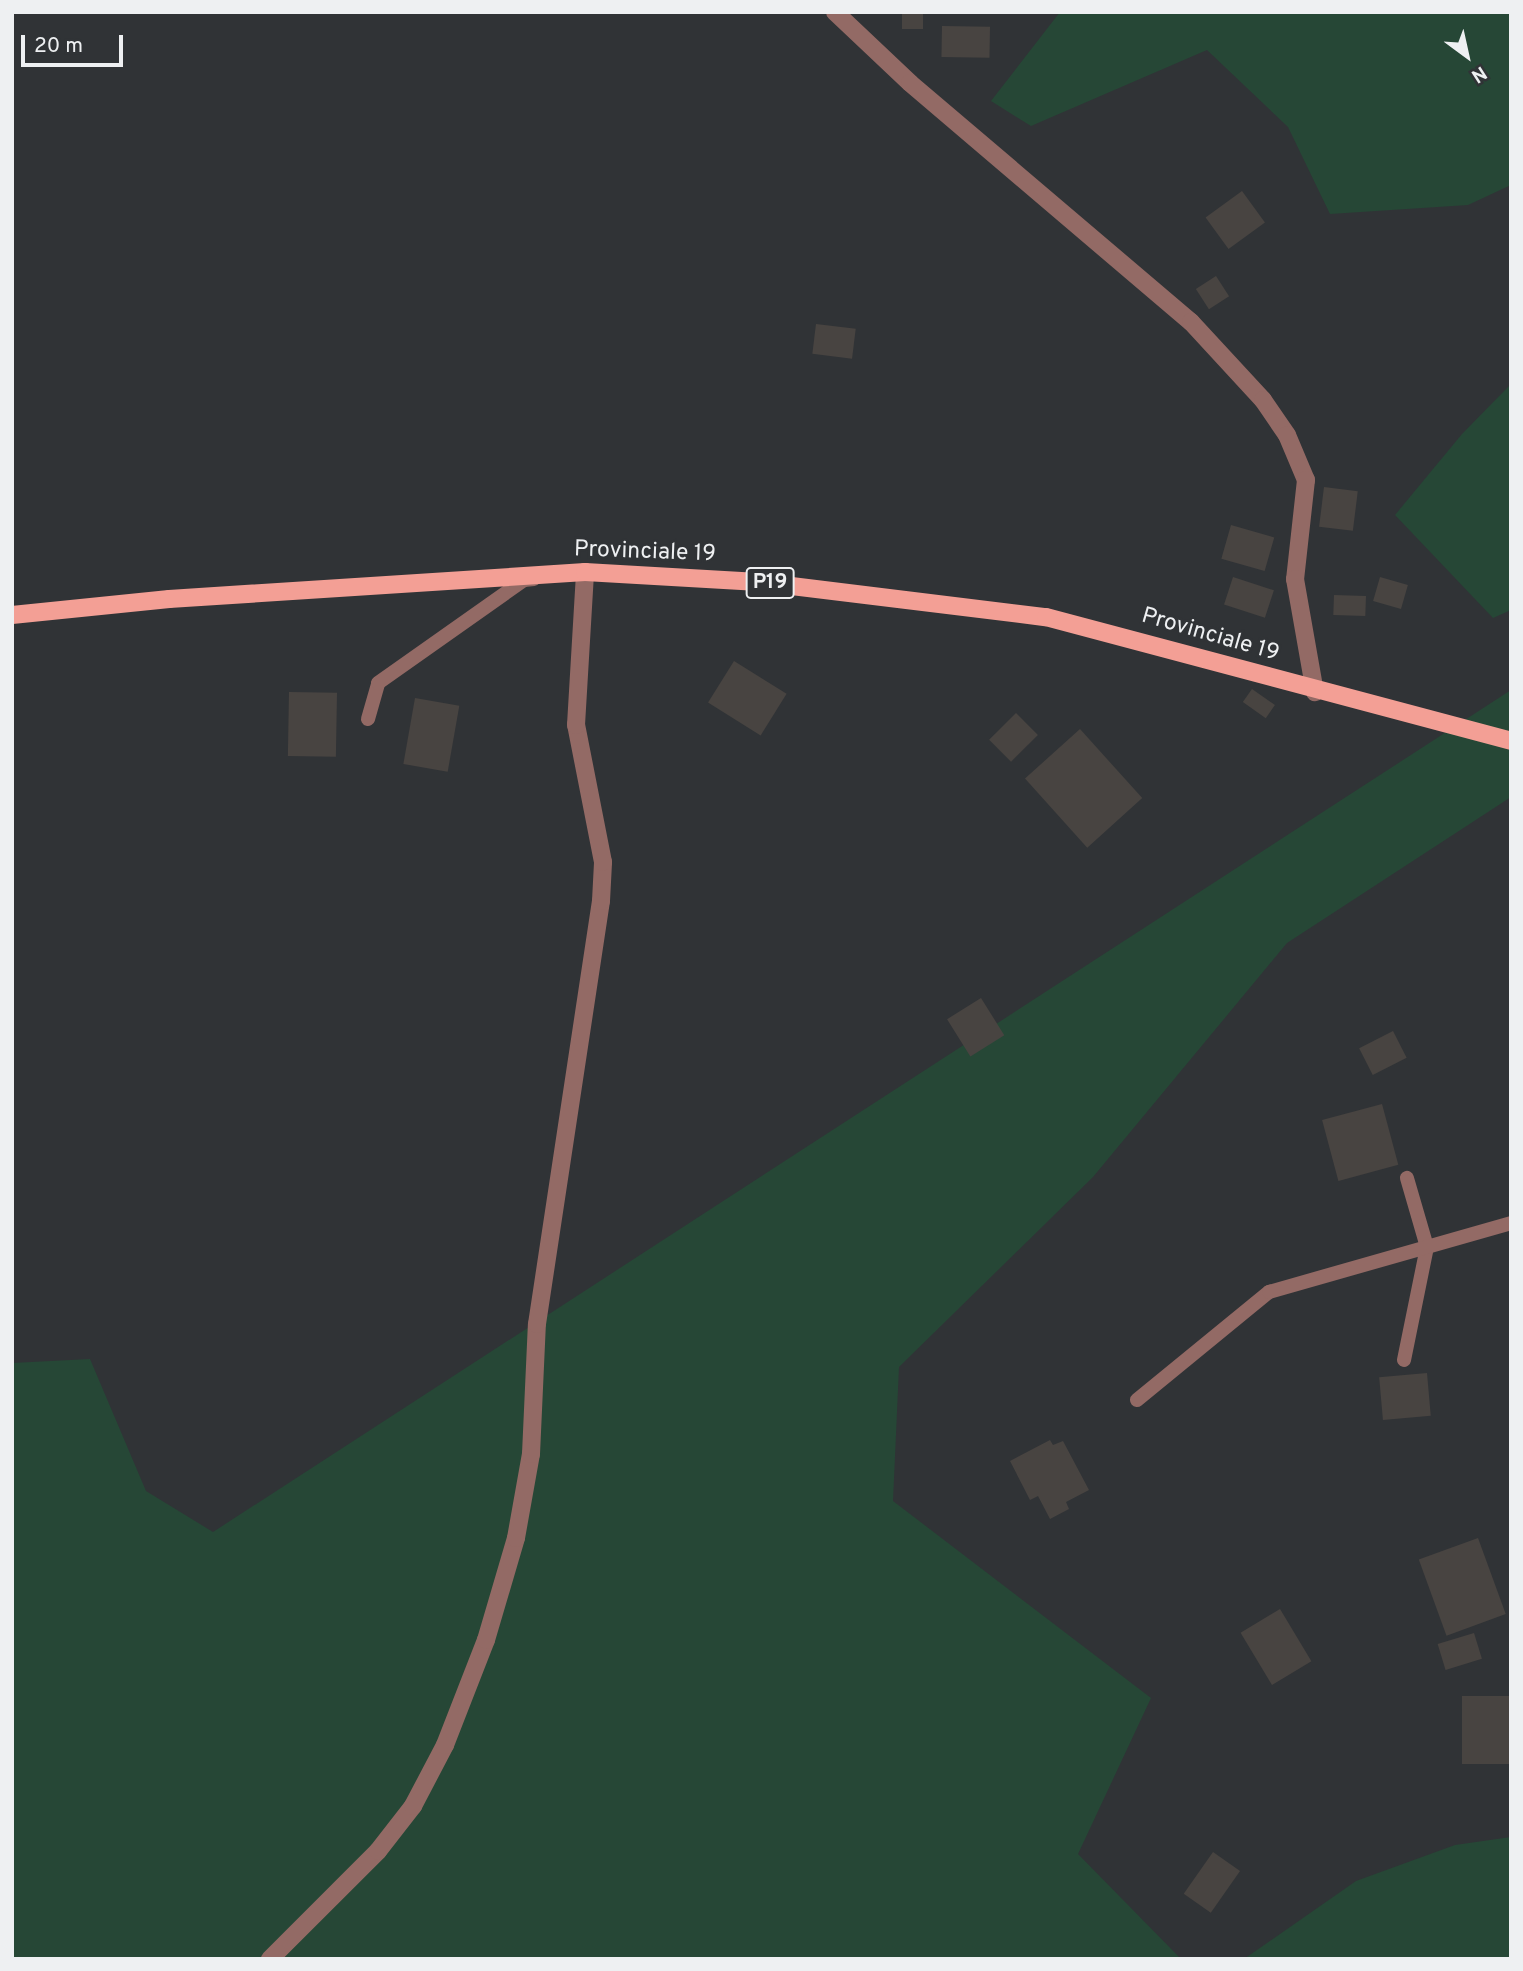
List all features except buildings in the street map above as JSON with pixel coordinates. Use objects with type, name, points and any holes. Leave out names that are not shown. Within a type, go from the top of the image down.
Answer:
[{"type":"main road","name":"Provinciale 19","points":[[12,615],[169,598],[585,572],[844,590],[1046,617],[1315,692],[1511,741]]},
{"type":"street","points":[[835,12],[910,83],[1191,322],[1263,400],[1287,435],[1306,480],[1295,579],[1315,692]]},
{"type":"street","points":[[270,1959],[378,1851],[413,1805],[445,1745],[486,1640],[516,1538],[531,1454],[537,1325],[601,901],[603,862],[576,725],[585,572]]},
{"type":"lane","points":[[368,719],[378,682],[524,580],[585,572]]},
{"type":"lane","points":[[1404,1360],[1427,1247],[1407,1178]]},
{"type":"lane","points":[[1137,1401],[1269,1293],[1511,1223]]},
{"type":"green space","points":[[1060,12],[1511,12],[1511,185],[1468,205],[1330,214],[1288,127],[1207,50],[1031,126],[991,101]]},
{"type":"green space","points":[[1511,384],[1511,610],[1493,618],[1395,515],[1462,434]]},
{"type":"green space","points":[[1511,690],[1511,797],[1287,943],[1093,1177],[899,1367],[893,1501],[1151,1698],[1078,1854],[1181,1959],[12,1959],[12,1363],[90,1359],[146,1491],[213,1532]]},
{"type":"green space","points":[[1511,1837],[1511,1959],[1244,1959],[1356,1881],[1455,1845]]}]
